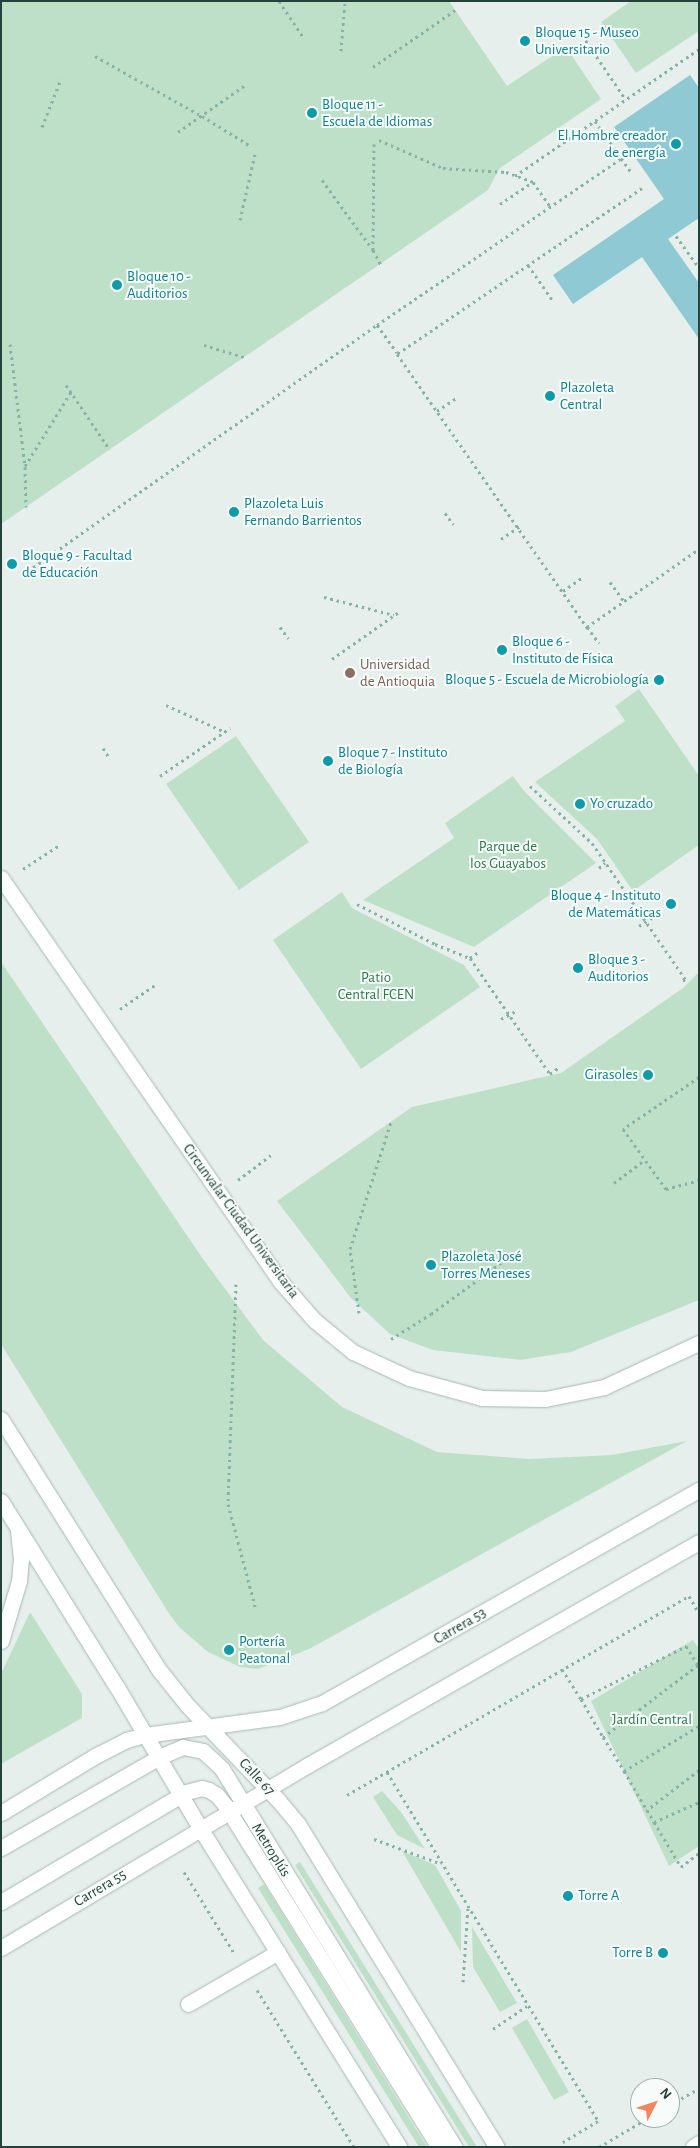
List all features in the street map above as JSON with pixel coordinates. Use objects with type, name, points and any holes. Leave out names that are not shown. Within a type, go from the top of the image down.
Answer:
[{"type":"main road","name":"Circunvalar Ciudad Universitaria","points":[[3,880],[280,1281],[314,1320],[353,1352],[409,1378],[482,1398],[544,1399],[604,1387],[699,1343]]},
{"type":"main road","name":"Calle 67","points":[[1,1419],[152,1660],[177,1693],[267,1788],[298,1824],[497,2147]]},
{"type":"main road","name":"Carrera 53","points":[[145,1735],[280,1717],[330,1699],[699,1490]]},
{"type":"main road","points":[[1,1501],[200,1828],[399,2147]]},
{"type":"main road","points":[[1,1642],[19,1581],[21,1559],[18,1527]]},
{"type":"main road","points":[[267,1788],[699,1542]]},
{"type":"main road","points":[[1,1813],[107,1749],[145,1735]]},
{"type":"main road","name":"Metroplús","points":[[1,1848],[158,1757],[182,1747],[203,1751],[222,1769],[455,2147]]},
{"type":"main road","name":"Carrera 55","points":[[1,1948],[267,1788]]},
{"type":"main road","name":"Metroplús","points":[[1,1902],[181,1795],[196,1789],[208,1790],[217,1795],[439,2147]]},
{"type":"main road","points":[[188,2004],[278,1952]]},
{"type":"main road","points":[[693,2147],[699,2144]]},
{"type":"path","points":[[279,1],[303,37]]},
{"type":"path","points":[[341,51],[345,1]]},
{"type":"path","points":[[373,67],[455,10]]},
{"type":"path","points":[[582,35],[626,100]]},
{"type":"path","points":[[515,176],[699,49]]},
{"type":"path","points":[[95,56],[250,145]]},
{"type":"path","points":[[42,127],[61,79]]},
{"type":"path","points":[[178,132],[245,85]]},
{"type":"path","points":[[595,121],[631,172]]},
{"type":"path","points":[[379,140],[444,168],[506,172],[533,182],[550,206]]},
{"type":"path","points":[[373,250],[374,144]]},
{"type":"path","points":[[240,220],[255,154]]},
{"type":"path","points":[[28,571],[377,325],[622,158]]},
{"type":"path","points":[[322,180],[373,250],[381,264]]},
{"type":"path","points":[[500,204],[533,182]]},
{"type":"path","points":[[397,354],[642,188]]},
{"type":"path","points":[[676,236],[699,268]]},
{"type":"path","points":[[676,247],[681,243]]},
{"type":"path","points":[[528,265],[553,301]]},
{"type":"path","points":[[377,325],[599,643]]},
{"type":"path","points":[[10,344],[25,467],[26,507]]},
{"type":"path","points":[[204,346],[244,358]]},
{"type":"path","points":[[66,385],[110,450]]},
{"type":"path","points":[[25,467],[71,392]]},
{"type":"path","points":[[437,411],[458,396]]},
{"type":"path","points":[[445,514],[453,524]]},
{"type":"path","points":[[501,539],[519,527]]},
{"type":"path","points":[[587,627],[699,549]]},
{"type":"path","points":[[563,591],[583,576]]},
{"type":"path","points":[[610,582],[624,601]]},
{"type":"path","points":[[324,596],[395,615]]},
{"type":"path","points":[[332,659],[400,611]]},
{"type":"path","points":[[280,627],[288,638]]},
{"type":"path","points":[[166,705],[224,732]]},
{"type":"path","points":[[160,776],[230,728]]},
{"type":"path","points":[[103,748],[110,759]]},
{"type":"path","points":[[530,786],[592,843],[685,979],[680,983]]},
{"type":"path","points":[[3,880],[58,846]]},
{"type":"path","points":[[599,868],[605,863]]},
{"type":"path","points":[[357,904],[435,944],[470,958],[550,1074],[558,1068]]},
{"type":"path","points":[[639,926],[652,918]]},
{"type":"path","points":[[470,958],[477,952]]},
{"type":"path","points":[[101,1023],[155,985]]},
{"type":"path","points":[[501,1019],[518,1010]]},
{"type":"path","points":[[699,1076],[624,1129],[666,1189],[699,1180]]},
{"type":"path","points":[[359,1313],[350,1249],[390,1122]]},
{"type":"path","points":[[220,1194],[272,1155]]},
{"type":"path","points":[[614,1183],[645,1160]]},
{"type":"path","points":[[391,1339],[431,1314],[513,1254]]},
{"type":"path","points":[[236,1284],[228,1504],[255,1606]]},
{"type":"path","points":[[347,1795],[689,1596],[699,1613]]},
{"type":"path","points":[[581,1699],[686,1646],[698,1665],[603,1737]]},
{"type":"path","points":[[562,1669],[681,1867],[699,1853]]},
{"type":"path","points":[[624,1771],[699,1726]]},
{"type":"path","points":[[647,1810],[699,1770]]},
{"type":"path","points":[[387,1772],[598,2121],[563,2142]]},
{"type":"path","points":[[654,1822],[699,1802]]},
{"type":"path","points":[[374,1839],[442,1864]]},
{"type":"path","points":[[184,1872],[354,2147]]},
{"type":"path","points":[[463,1982],[468,1906]]},
{"type":"path","points":[[492,2029],[527,2006]]},
{"type":"path","points":[[680,2099],[699,2088]]},
{"type":"path","points":[[599,2147],[631,2128]]},
{"type":"green space","points":[[1,1],[449,1],[507,86],[566,47],[601,99],[500,168],[488,190],[1,524]]},
{"type":"green space","points":[[631,1],[699,1],[699,31],[636,73],[601,22]]},
{"type":"green space","points":[[639,689],[699,776],[699,845],[633,891],[597,839],[535,782],[625,721],[615,706]]},
{"type":"green space","points":[[236,736],[309,842],[239,890],[166,784]]},
{"type":"green space","name":"Parque de los Guayabos","points":[[513,776],[524,791],[596,863],[474,947],[363,900],[454,838],[445,823]]},
{"type":"green space","name":"Patio Central FCEN","points":[[342,892],[352,908],[464,965],[480,987],[361,1069],[273,940]]},
{"type":"green space","points":[[1,962],[203,1259],[263,1340],[342,1407],[437,1452],[529,1459],[612,1455],[687,1441],[309,1649],[258,1669],[240,1667],[208,1652],[179,1627],[168,1612],[1,1344]]},
{"type":"green space","points":[[699,972],[699,1300],[571,1352],[520,1360],[433,1350],[390,1334],[351,1298],[277,1201],[412,1107],[561,1073],[683,988]]},
{"type":"green space","points":[[30,1612],[82,1694],[82,1718],[1,1764],[1,1674]]},
{"type":"green space","name":"Jardín Central","points":[[693,1640],[699,1649],[699,1846],[669,1866],[591,1701]]},
{"type":"green space","points":[[382,1791],[401,1812],[425,1849],[397,1835],[373,1797]]},
{"type":"green space","points":[[402,1851],[435,1865],[461,1911],[461,1952]]},
{"type":"green space","points":[[300,1862],[477,2147],[469,2147],[295,1865]]},
{"type":"green space","points":[[264,1884],[427,2147],[419,2147],[258,1888]]},
{"type":"green space","points":[[472,1927],[517,2003],[500,2012],[473,1967]]},
{"type":"green space","points":[[527,2019],[569,2092],[554,2100],[512,2028]]},
{"type":"water","points":[[690,75],[699,88],[699,218],[668,239],[699,283],[699,339],[642,257],[573,304],[553,275],[664,199],[614,127]]},
{"type":"place","name":"Bloque 15 - Museo Universitario","points":[[525,41]]},
{"type":"place","name":"Bloque 11 - Escuela de Idiomas","points":[[312,113]]},
{"type":"place","name":"El Hombre creador de energía","points":[[676,144]]},
{"type":"place","name":"Bloque 10 - Auditorios","points":[[117,285]]},
{"type":"place","name":"Plazoleta Central","points":[[550,396]]},
{"type":"place","name":"Plazoleta Luis Fernando Barrientos","points":[[234,512]]},
{"type":"place","name":"Bloque 9 - Facultad de Educación","points":[[12,564]]},
{"type":"place","name":"Bloque 6 - Instituto de Física","points":[[502,650]]},
{"type":"place","name":"Universidad de Antioquia","points":[[350,673]]},
{"type":"place","name":"Bloque 5 - Escuela de Microbiología","points":[[659,680]]},
{"type":"place","name":"Bloque 7 - Instituto de Biología","points":[[328,761]]},
{"type":"place","name":"Yo cruzado","points":[[580,804]]},
{"type":"place","name":"Bloque 4 - Instituto de Matemáticas","points":[[671,904]]},
{"type":"place","name":"Bloque 3 - Auditorios","points":[[578,968]]},
{"type":"place","name":"Girasoles","points":[[648,1075]]},
{"type":"place","name":"Plazoleta José Torres Meneses","points":[[431,1265]]},
{"type":"place","name":"Portería Peatonal","points":[[229,1650]]},
{"type":"place","name":"Torre A","points":[[568,1896]]},
{"type":"place","name":"Torre B","points":[[663,1953]]}]
